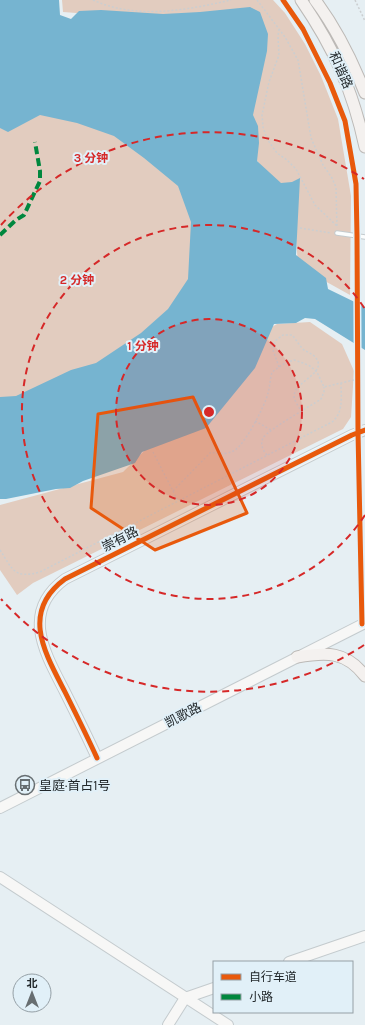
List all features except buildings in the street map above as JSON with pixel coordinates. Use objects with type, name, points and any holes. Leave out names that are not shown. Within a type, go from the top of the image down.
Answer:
[{"type":"main road","name":"和谐路","points":[[301,0],[329,43],[350,91],[365,147]]},
{"type":"main road","name":"和谐路","points":[[315,0],[349,56],[365,93]]},
{"type":"main road","points":[[297,657],[318,654],[333,654],[346,659],[356,666],[365,676]]},
{"type":"street","name":"崇有路","points":[[97,758],[50,663],[41,641],[39,630],[40,619],[45,600],[49,593],[56,585],[65,579],[345,438],[365,430]]},
{"type":"street","name":"凯歌路","points":[[0,808],[365,623]]},
{"type":"street","points":[[0,877],[228,1025]]},
{"type":"street","points":[[292,961],[365,936]]},
{"type":"street","points":[[168,1025],[185,998],[213,988]]},
{"type":"lane","points":[[338,233],[365,237]]},
{"type":"path","points":[[93,0],[126,9],[156,12],[179,10],[232,0]]},
{"type":"path","points":[[258,0],[279,28],[298,60],[311,138],[323,166],[332,178],[336,187],[338,233],[300,228]]},
{"type":"path","points":[[355,0],[365,21]]},
{"type":"path","points":[[279,28],[279,55],[270,82],[262,115],[263,127],[267,139],[276,153],[287,160],[296,169],[315,205],[338,226]]},
{"type":"path","points":[[279,367],[273,350],[275,341],[283,335],[292,335],[298,341],[302,349],[315,357],[318,363],[318,368],[300,385],[295,393],[294,398],[301,411]]},
{"type":"path","points":[[173,491],[211,452],[226,454],[235,450],[243,443],[268,394],[272,372],[285,362],[294,360],[316,370],[321,378],[324,392],[321,399],[301,411],[263,439],[262,445],[264,452],[268,455]]},
{"type":"path","points":[[358,373],[358,387]]},
{"type":"path","points":[[324,387],[358,379]]},
{"type":"path","points":[[0,550],[15,572],[22,575],[40,572],[321,428],[338,417],[340,410],[341,383]]},
{"type":"path","points":[[255,421],[272,431]]},
{"type":"path","points":[[154,452],[178,501]]},
{"type":"highlighted area","points":[[193,397],[247,513],[155,550],[91,508],[98,414]]},
{"type":"shaded area","points":[[62,0],[273,0],[285,13],[305,44],[321,76],[338,119],[351,196],[350,295],[298,266],[294,206],[253,156],[104,15],[63,12]]},
{"type":"shaded area","points":[[0,98],[95,109],[183,161],[206,271],[114,377],[0,410]]},
{"type":"shaded area","points":[[310,322],[342,344],[354,371],[351,417],[343,429],[33,583],[17,595],[0,570],[0,505],[123,472],[265,331],[277,324]]},
{"type":"water","points":[[0,0],[59,0],[60,15],[71,19],[79,11],[101,10],[163,14],[250,7],[260,12],[268,34],[267,51],[253,115],[258,126],[259,143],[257,161],[281,183],[292,182],[300,178],[296,255],[326,278],[328,289],[365,307],[365,350],[315,319],[305,318],[296,323],[274,324],[255,368],[206,428],[142,452],[135,463],[83,481],[70,488],[0,499],[0,397],[16,396],[71,370],[96,363],[141,333],[168,309],[188,279],[191,222],[178,186],[114,136],[77,123],[40,115],[8,132],[0,128]]},
{"type":"marked path","points":[[0,235],[16,220],[24,215],[40,181],[40,171],[35,142]]},
{"type":"cycle path","points":[[283,0],[303,29],[330,83],[345,121],[356,184],[358,432],[362,624]]},
{"type":"cycle path","points":[[97,758],[44,648],[40,619],[43,605],[51,592],[65,579],[352,435],[365,430]]},
{"type":"place","name":"皇庭·首占1号","points":[[25,785]]}]
